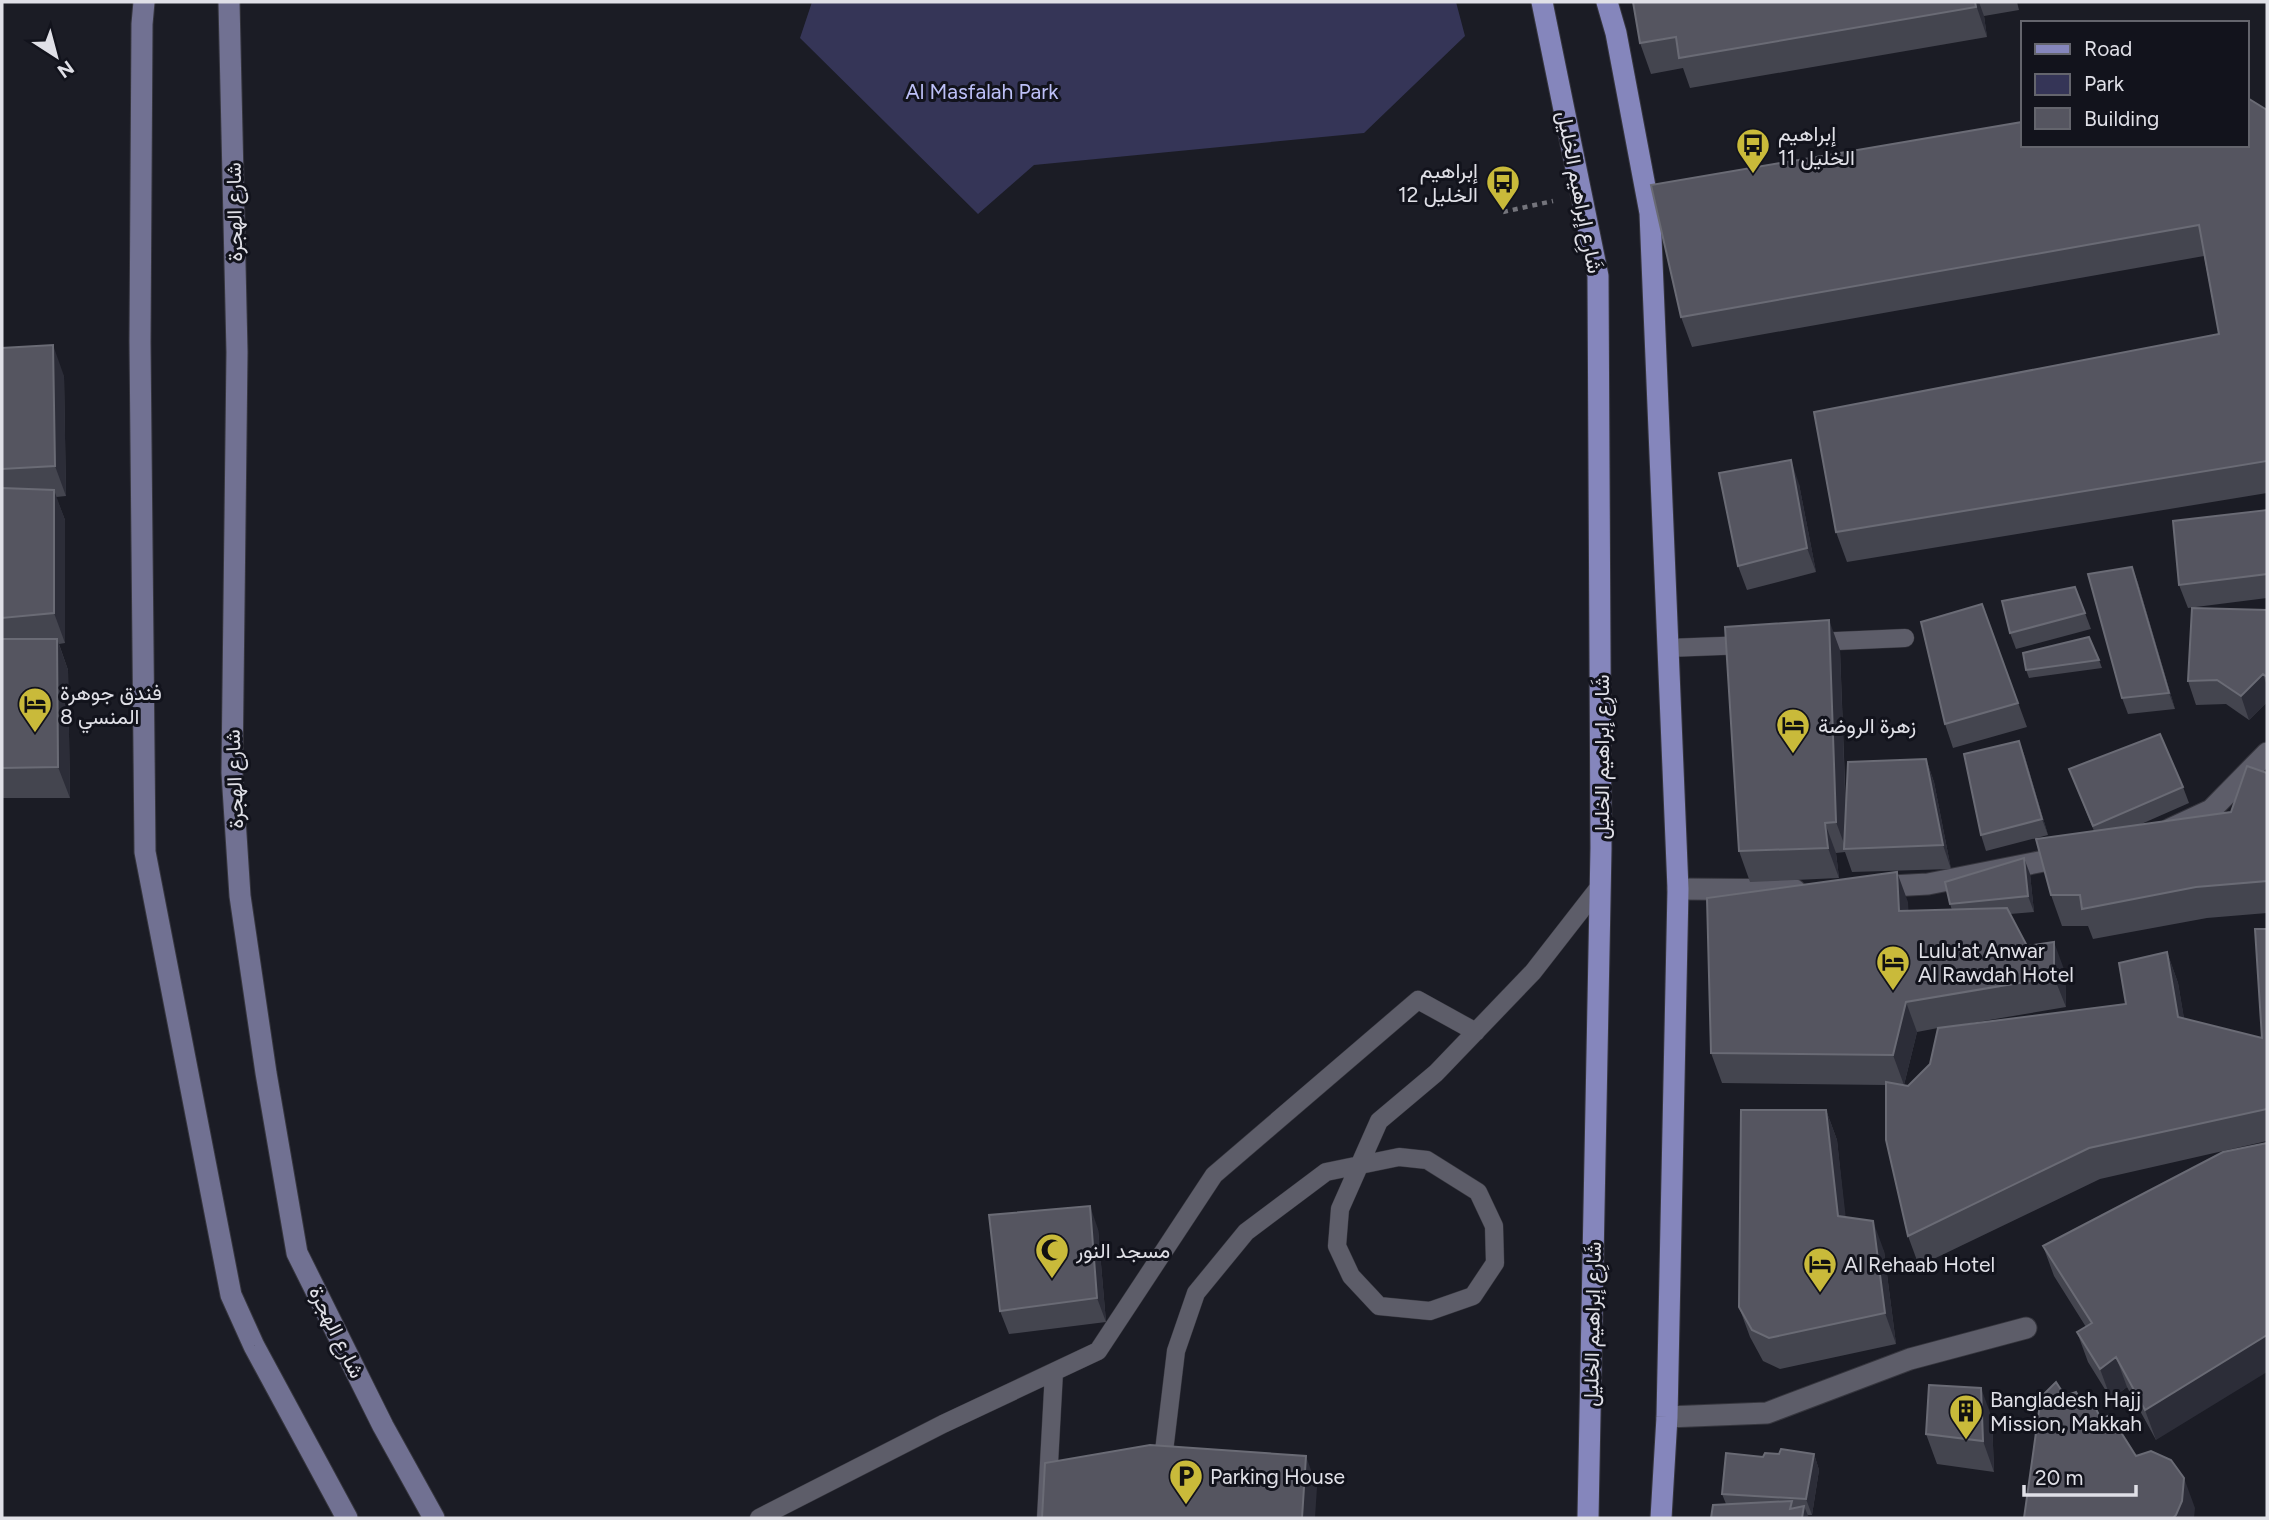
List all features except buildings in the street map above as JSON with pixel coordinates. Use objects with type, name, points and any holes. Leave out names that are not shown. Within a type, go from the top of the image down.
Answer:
[{"type":"main road","name":"شَارِع إبراهيم الخليل","points":[[1542,2],[1598,276],[1600,886],[1588,1518]]},
{"type":"main road","points":[[1607,2],[1616,33],[1650,213],[1678,889],[1667,1417],[1661,1518]]},
{"type":"street","points":[[144,2],[140,342],[145,852],[231,1295],[254,1346],[347,1518]]},
{"type":"street","name":"شارع الهجرة","points":[[229,2],[237,352],[232,773],[240,896],[266,1073],[298,1253],[383,1426],[434,1518]]},
{"type":"street","points":[[2150,838],[2211,810],[2267,753]]},
{"type":"street","points":[[1847,888],[1928,884],[2085,853]]},
{"type":"street","points":[[1678,889],[1820,890]]},
{"type":"street","points":[[1667,1417],[1767,1413],[1910,1359],[2026,1328]]},
{"type":"lane","points":[[1793,643],[1905,638]]},
{"type":"lane","points":[[1668,648],[1766,644]]},
{"type":"lane","points":[[1161,1476],[1176,1351],[1196,1293],[1245,1231],[1326,1172],[1350,1167],[1362,1164],[1399,1157],[1427,1160],[1478,1192],[1494,1226],[1494,1264],[1474,1296],[1430,1311],[1379,1307],[1351,1276],[1337,1246],[1340,1209],[1357,1172],[1362,1159],[1379,1121],[1436,1073],[1534,972],[1600,886]]},
{"type":"lane","points":[[759,1518],[943,1424],[1098,1351],[1214,1175],[1418,1000],[1476,1032]]},
{"type":"lane","points":[[1045,1518],[1054,1372]]},
{"type":"path","points":[[1503,212],[1582,195]]},
{"type":"green space","name":"Al Masfalah Park","points":[[812,2],[1456,2],[1465,36],[1364,133],[1034,165],[978,214],[800,38]]},
{"type":"place","name":"إبراهيم الخليل 11","points":[[1753,175]]},
{"type":"place","name":"إبراهيم الخليل 12","points":[[1503,212]]},
{"type":"place","name":"فندق جوهرة المنسي 8","points":[[35,734]]},
{"type":"place","name":"زهرة الروضة","points":[[1793,755]]},
{"type":"place","name":"Lulu'at Anwar Al Rawdah Hotel","points":[[1893,992]]},
{"type":"place","name":"مسجد النور","points":[[1052,1280]]},
{"type":"place","name":"Al Rehaab Hotel","points":[[1820,1294]]},
{"type":"place","name":"Bangladesh Hajj Mission, Makkah","points":[[1966,1441]]},
{"type":"place","name":"Parking House","points":[[1186,1506]]}]
